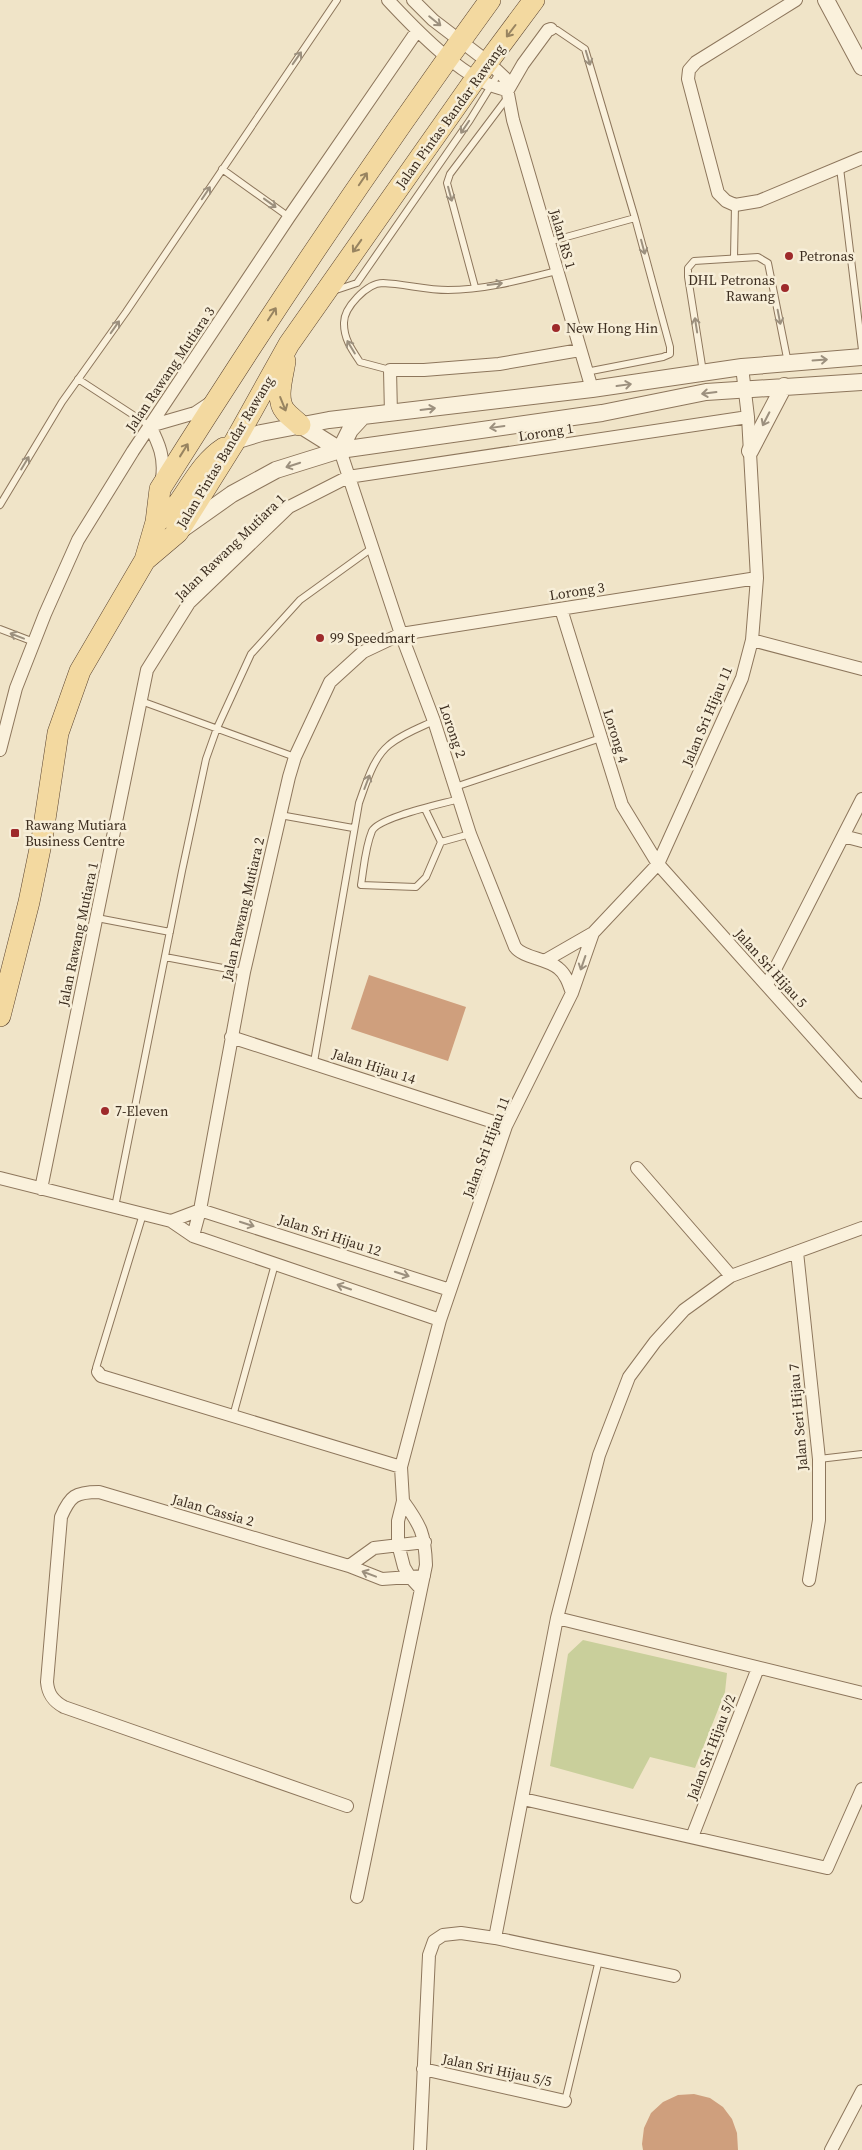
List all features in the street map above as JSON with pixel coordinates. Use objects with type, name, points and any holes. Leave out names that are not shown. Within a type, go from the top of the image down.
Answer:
[{"type":"main road","name":"Jalan Pintas Bandar Rawang","points":[[145,560],[156,522],[160,488],[314,251],[490,0]]},
{"type":"main road","name":"Jalan Pintas Bandar Rawang","points":[[145,560],[178,532],[235,441],[289,344],[324,294],[489,74],[534,0]]},
{"type":"main road","points":[[289,344],[280,396],[285,411],[300,425]]},
{"type":"main road","points":[[156,522],[173,510],[201,468],[215,454],[235,441]]},
{"type":"main road","points":[[0,1016],[29,902],[42,839],[58,733],[80,671],[145,560]]},
{"type":"street","points":[[388,0],[417,31],[454,49],[489,74]]},
{"type":"street","points":[[413,0],[433,20],[454,49],[489,74]]},
{"type":"street","points":[[796,0],[696,62],[689,70],[688,79],[718,193],[726,201],[736,205],[758,201],[862,158]]},
{"type":"street","points":[[826,0],[862,67]]},
{"type":"street","points":[[508,93],[523,64],[548,30],[551,29]]},
{"type":"street","name":"Jalan Rawang Mutiara 3","points":[[0,750],[16,688],[78,540],[150,426],[289,217],[417,31]]},
{"type":"street","name":"Jalan RS 1","points":[[489,74],[504,78],[513,120],[592,389]]},
{"type":"street","points":[[391,414],[390,370],[424,370],[499,364],[580,350]]},
{"type":"street","points":[[235,441],[300,425],[592,389],[742,367],[862,357]]},
{"type":"street","name":"Jalan Sri Hijau 11","points":[[546,960],[593,933],[658,864],[742,678],[752,640],[757,578],[748,417],[742,367]]},
{"type":"street","points":[[178,532],[232,494],[276,470],[340,450],[602,413],[706,392],[862,382]]},
{"type":"street","points":[[750,452],[784,386]]},
{"type":"street","points":[[160,488],[164,465],[160,446],[150,426],[195,413],[218,397]]},
{"type":"street","points":[[340,450],[350,430],[362,417]]},
{"type":"street","name":"Lorong 1","points":[[348,477],[748,417]]},
{"type":"street","points":[[300,425],[340,450]]},
{"type":"street","name":"Lorong 2","points":[[340,450],[401,634],[434,721],[470,834],[516,949],[546,960],[560,969],[572,993]]},
{"type":"street","name":"Jalan Rawang Mutiara 1","points":[[41,1189],[148,670],[189,603],[288,507],[348,477]]},
{"type":"street","name":"Lorong 3","points":[[401,634],[757,578]]},
{"type":"street","name":"Lorong 4","points":[[561,609],[622,805],[658,864]]},
{"type":"street","name":"Jalan Rawang Mutiara 2","points":[[193,1236],[200,1210],[244,972],[295,757],[330,682],[363,652],[401,634]]},
{"type":"street","points":[[752,640],[862,669]]},
{"type":"street","points":[[767,985],[862,799]]},
{"type":"street","points":[[843,836],[862,841]]},
{"type":"street","name":"Jalan Sri Hijau 5","points":[[658,864],[862,1092]]},
{"type":"street","name":"Jalan Sri Hijau 11","points":[[410,1577],[404,1567],[398,1544],[398,1522],[403,1501],[401,1467],[440,1320],[506,1126],[572,993],[593,933]]},
{"type":"street","name":"Jalan Hijau 14","points":[[231,1036],[506,1126]]},
{"type":"street","points":[[637,1168],[731,1276]]},
{"type":"street","points":[[0,1178],[171,1221],[193,1236],[440,1320]]},
{"type":"street","points":[[171,1221],[200,1210]]},
{"type":"street","name":"Jalan Sri Hijau 12","points":[[200,1210],[450,1290]]},
{"type":"street","points":[[495,1938],[558,1618],[599,1455],[629,1377],[655,1342],[684,1310],[731,1276],[862,1228]]},
{"type":"street","name":"Jalan Seri Hijau 7","points":[[797,1252],[819,1459],[819,1520],[809,1580]]},
{"type":"street","points":[[98,1372],[101,1376],[401,1467]]},
{"type":"street","name":"Jalan Cassia 2","points":[[348,1806],[64,1707],[53,1699],[47,1682],[61,1518],[68,1500],[82,1492],[99,1492],[350,1566],[382,1579],[410,1577]]},
{"type":"street","points":[[356,1897],[422,1582],[425,1542],[418,1522],[403,1501]]},
{"type":"street","points":[[350,1566],[374,1548],[425,1542]]},
{"type":"street","points":[[410,1577],[422,1582]]},
{"type":"street","points":[[558,1618],[862,1693]]},
{"type":"street","name":"Jalan Sri Hijau 5/2","points":[[692,1837],[758,1668]]},
{"type":"street","points":[[523,1799],[827,1868],[862,1790]]},
{"type":"street","points":[[420,2150],[429,1955],[434,1941],[443,1935],[461,1933],[495,1938],[674,1976]]},
{"type":"street","name":"Jalan Sri Hijau 5/5","points":[[423,2069],[565,2101]]},
{"type":"street","points":[[831,2150],[862,2091]]},
{"type":"lane","points":[[0,505],[62,402],[337,0]]},
{"type":"lane","points":[[551,29],[557,30],[585,49],[635,218],[670,348],[670,354],[663,357],[586,372]]},
{"type":"lane","points":[[474,287],[447,183],[450,174],[508,93]]},
{"type":"lane","points":[[840,168],[862,350]]},
{"type":"lane","points":[[222,169],[289,217]]},
{"type":"lane","points":[[734,258],[736,205]]},
{"type":"lane","points":[[548,242],[635,218]]},
{"type":"lane","points":[[704,373],[688,268],[694,262],[758,257],[768,263],[788,363]]},
{"type":"lane","points":[[390,370],[360,362],[347,340],[344,322],[350,308],[363,291],[381,283],[448,290],[508,283],[557,271]]},
{"type":"lane","points":[[78,379],[150,426]]},
{"type":"lane","points":[[115,1207],[206,759],[216,728],[251,654],[300,600],[372,548]]},
{"type":"lane","points":[[0,629],[34,642]]},
{"type":"lane","points":[[141,701],[295,757]]},
{"type":"lane","points":[[314,1062],[353,828],[359,803],[372,769],[388,745],[434,721]]},
{"type":"lane","points":[[425,809],[441,842],[426,877],[416,887],[361,885],[366,852],[373,829],[385,820],[425,809],[457,793],[601,738]]},
{"type":"lane","points":[[280,815],[353,828]]},
{"type":"lane","points":[[441,842],[470,834]]},
{"type":"lane","points":[[97,918],[170,932]]},
{"type":"lane","points":[[165,957],[244,972]]},
{"type":"lane","points":[[98,1372],[96,1368],[143,1214]]},
{"type":"lane","points":[[233,1416],[276,1264]]},
{"type":"lane","points":[[819,1459],[862,1454]]},
{"type":"lane","points":[[565,2101],[600,1960]]},
{"type":"green space","points":[[583,1640],[727,1673],[725,1692],[695,1768],[650,1757],[633,1789],[550,1766],[568,1654]]},
{"type":"building","points":[[369,975],[466,1007],[448,1061],[351,1029]]},
{"type":"building","points":[[694,2094],[710,2098],[723,2107],[732,2119],[737,2133],[738,2150],[643,2150],[644,2128],[651,2113],[663,2102],[678,2095]]},
{"type":"place","name":"Petronas","points":[[789,256]]},
{"type":"place","name":"DHL Petronas Rawang","points":[[785,288]]},
{"type":"place","name":"New Hong Hin","points":[[556,328]]},
{"type":"place","name":"99 Speedmart","points":[[320,638]]},
{"type":"place","name":"Rawang Mutiara Business Centre","points":[[15,833]]},
{"type":"place","name":"7-Eleven","points":[[105,1111]]}]
